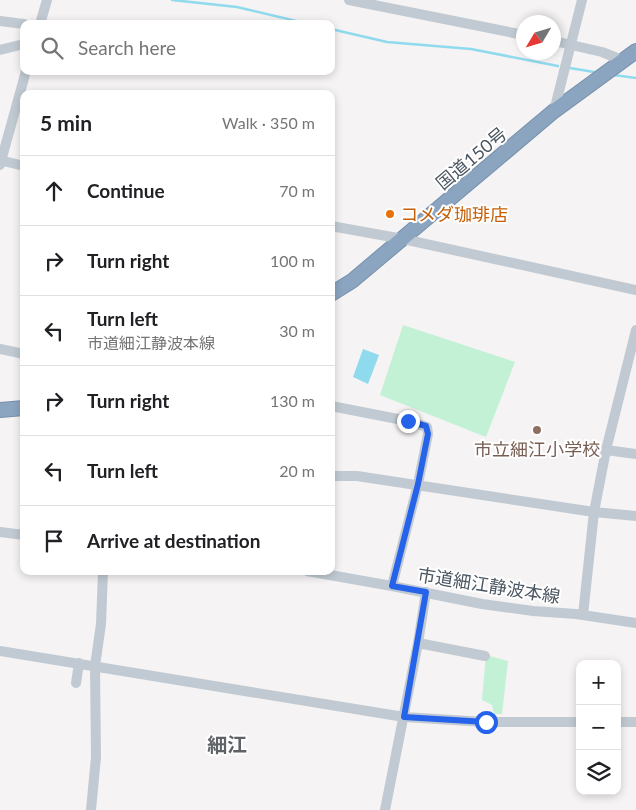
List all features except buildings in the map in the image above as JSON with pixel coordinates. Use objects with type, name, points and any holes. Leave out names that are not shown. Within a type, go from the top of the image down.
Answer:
[{"type":"highway","name":"国道150号","points":[[335,292],[352,281],[554,112],[636,51]]},
{"type":"highway","points":[[0,410],[20,408]]},
{"type":"street","points":[[41,20],[47,0]]},
{"type":"street","points":[[349,0],[516,33]]},
{"type":"street","points":[[554,112],[582,0]]},
{"type":"street","points":[[0,22],[20,24]]},
{"type":"street","points":[[561,42],[602,52],[622,60]]},
{"type":"street","points":[[0,50],[20,45]]},
{"type":"street","points":[[21,90],[25,75]]},
{"type":"street","points":[[20,92],[0,162],[20,165]]},
{"type":"street","points":[[335,227],[403,239],[636,290]]},
{"type":"street","points":[[583,615],[594,512],[606,450],[636,330]]},
{"type":"street","points":[[0,349],[20,353]]},
{"type":"street","points":[[335,407],[426,426],[428,434],[418,484],[392,586]]},
{"type":"street","points":[[606,450],[636,454]]},
{"type":"street","points":[[335,476],[357,476],[418,484],[594,512],[636,516]]},
{"type":"street","points":[[0,532],[20,534]]},
{"type":"street","points":[[91,810],[96,757],[95,666],[102,624],[103,575]]},
{"type":"street","name":"市道細江静波本線","points":[[330,575],[482,604],[636,623]]},
{"type":"street","points":[[385,810],[418,643],[426,592]]},
{"type":"street","points":[[418,643],[485,656]]},
{"type":"street","points":[[0,651],[404,717],[486,722],[576,722]]},
{"type":"street","points":[[76,683],[79,663]]},
{"type":"street","points":[[621,722],[636,722]]},
{"type":"green space","points":[[403,325],[515,362],[486,437],[380,395]]},
{"type":"green space","points":[[486,655],[508,661],[502,714],[494,714],[492,705],[482,700]]},
{"type":"water","points":[[363,349],[379,355],[368,384],[353,377]]},
{"type":"waterway","points":[[172,0],[237,7],[292,20]]},
{"type":"waterway","points":[[335,30],[387,42],[471,49],[558,66]]},
{"type":"waterway","points":[[570,68],[594,72]]},
{"type":"waterway","points":[[614,75],[636,78]]},
{"type":"place","name":"コメダ珈琲店","points":[[390,214]]},
{"type":"place","name":"市立細江小学校","points":[[537,430]]},
{"type":"district","name":"細江","points":[[227,744]]},
{"type":"route","points":[[408,421],[426,426],[428,434],[418,484],[392,586],[426,592],[404,717],[486,722]]}]
